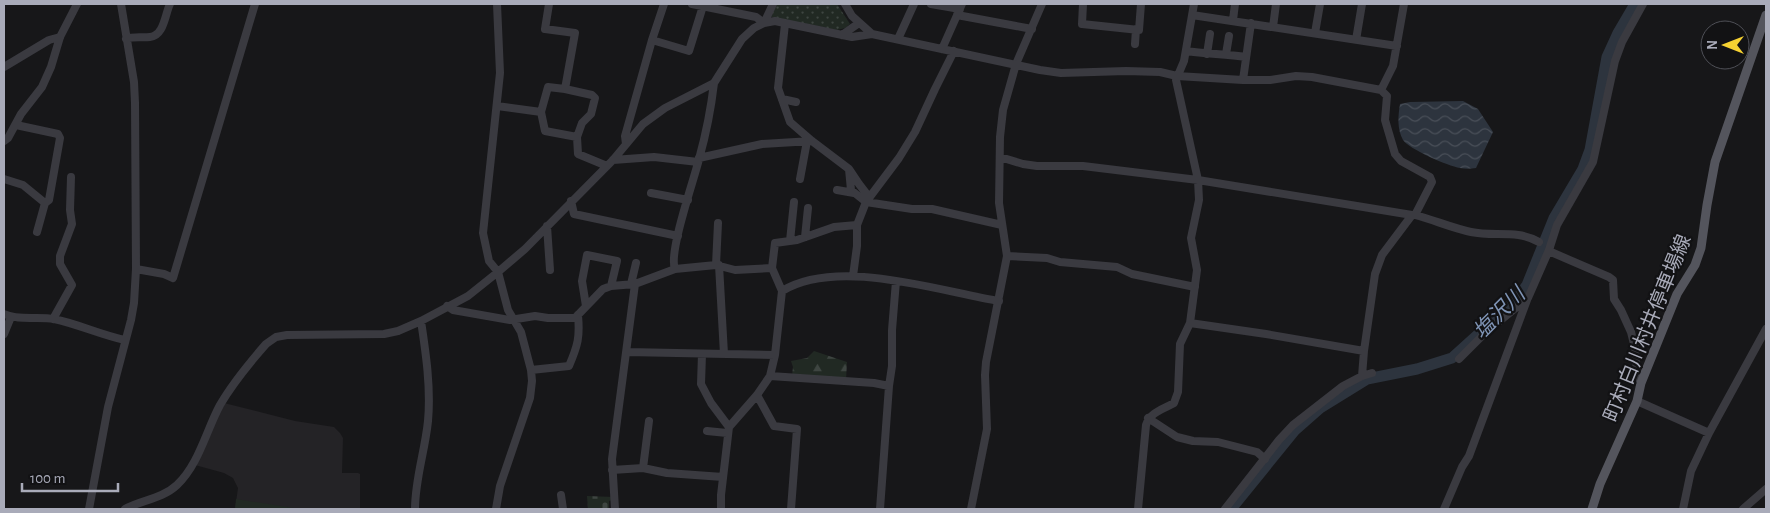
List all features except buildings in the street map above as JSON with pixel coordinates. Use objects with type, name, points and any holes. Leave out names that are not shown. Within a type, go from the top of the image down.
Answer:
[{"type":"main road","name":"町村白川村井停車場線","points":[[1592,509],[1600,484],[1637,401],[1641,383],[1677,294],[1694,265],[1701,248],[1716,162],[1766,15]]},
{"type":"street","points":[[4,141],[16,125],[20,114],[42,87],[51,67],[60,36],[76,4]]},
{"type":"street","points":[[89,509],[108,407],[134,302],[136,269],[135,103],[134,82],[121,4]]},
{"type":"street","points":[[126,39],[153,37],[158,34],[170,4]]},
{"type":"street","points":[[136,269],[164,274],[173,278],[255,4]]},
{"type":"street","points":[[496,509],[500,486],[530,398],[532,381],[521,332],[508,310],[498,272],[489,262],[483,233],[500,74],[497,4]]},
{"type":"street","points":[[550,4],[545,29],[575,33],[565,90]]},
{"type":"street","points":[[626,144],[625,136],[664,4]]},
{"type":"street","points":[[692,4],[717,6],[756,17],[764,23]]},
{"type":"street","points":[[764,23],[772,4]]},
{"type":"street","points":[[845,4],[852,16],[872,34]]},
{"type":"street","points":[[931,4],[960,9],[1032,29]]},
{"type":"street","points":[[971,509],[987,429],[985,375],[989,346],[1007,256],[999,203],[1000,137],[1003,110],[1016,64],[1042,4]]},
{"type":"street","points":[[1083,4],[1082,24],[1139,30],[1141,4]]},
{"type":"street","points":[[1138,509],[1146,425],[1148,418],[1174,403],[1178,392],[1180,344],[1190,323],[1197,270],[1191,238],[1199,200],[1198,180],[1176,80],[1184,61],[1194,4]]},
{"type":"street","points":[[1233,20],[1235,4]]},
{"type":"street","points":[[1273,27],[1276,4]]},
{"type":"street","points":[[1315,33],[1320,4]]},
{"type":"street","points":[[1356,40],[1362,4]]},
{"type":"street","points":[[1381,90],[1393,66],[1404,4]]},
{"type":"street","points":[[1444,509],[1459,473],[1469,456],[1528,298],[1558,225],[1593,162],[1614,62],[1622,42],[1643,4]]},
{"type":"street","points":[[898,39],[911,5]]},
{"type":"street","points":[[652,40],[689,51],[703,6]]},
{"type":"street","points":[[942,49],[960,9]]},
{"type":"street","points":[[1192,15],[1397,46]]},
{"type":"street","points":[[675,269],[673,264],[678,236],[699,160],[714,83],[742,39],[754,28],[764,23],[775,21],[852,37],[872,34],[1061,73],[1160,72],[1177,76],[1243,80],[1270,80],[1296,76],[1312,77],[1381,90],[1387,96],[1385,120],[1395,154],[1401,161],[1430,177],[1432,182],[1415,215],[1472,233],[1529,236],[1539,242]]},
{"type":"street","points":[[842,35],[859,23]]},
{"type":"street","points":[[1243,80],[1251,23]]},
{"type":"street","points":[[785,24],[778,88],[790,122],[810,141],[849,169],[868,199]]},
{"type":"street","points":[[1135,44],[1136,29]]},
{"type":"street","points":[[1207,54],[1210,34]]},
{"type":"street","points":[[4,67],[49,40],[60,36]]},
{"type":"street","points":[[1226,54],[1228,36]]},
{"type":"street","points":[[1186,51],[1246,57]]},
{"type":"street","points":[[853,276],[857,246],[857,225],[868,199],[899,158],[915,132],[934,89],[954,52]]},
{"type":"street","points":[[125,509],[154,499],[177,485],[186,474],[201,448],[221,404],[266,344],[276,337],[384,334],[398,331],[468,296],[525,249],[613,160],[652,116],[714,83]]},
{"type":"street","points":[[577,137],[546,131],[541,112],[548,87],[592,94],[595,98],[591,114],[582,123],[577,137],[578,154],[606,166]]},
{"type":"street","points":[[782,99],[796,102]]},
{"type":"street","points":[[497,106],[541,112]]},
{"type":"street","points":[[16,125],[58,134],[60,138],[49,200],[45,203],[37,232]]},
{"type":"street","points":[[613,160],[654,157],[699,160],[762,144],[810,141]]},
{"type":"street","points":[[800,178],[810,141]]},
{"type":"street","points":[[1000,157],[1037,166],[1082,166],[1198,180],[1412,215],[1382,255],[1375,274],[1362,376]]},
{"type":"street","points":[[849,169],[851,190],[854,193]]},
{"type":"street","points":[[53,319],[72,285],[60,264],[60,256],[72,224],[70,210],[71,177]]},
{"type":"street","points":[[4,179],[23,185],[45,203]]},
{"type":"street","points":[[837,190],[912,209],[932,209],[1002,225]]},
{"type":"street","points":[[651,193],[688,200]]},
{"type":"street","points":[[571,201],[574,214],[678,236]]},
{"type":"street","points":[[790,241],[794,202]]},
{"type":"street","points":[[805,237],[808,208]]},
{"type":"street","points":[[721,509],[728,430],[757,396],[770,376],[775,354],[782,291],[772,268],[775,243],[805,237],[834,227],[857,225]]},
{"type":"street","points":[[547,226],[548,267]]},
{"type":"street","points":[[716,227],[724,354]]},
{"type":"street","points":[[1549,250],[1613,280],[1614,300],[1631,332],[1635,348],[1637,374],[1641,383]]},
{"type":"street","points":[[586,306],[582,281],[587,255],[617,261],[612,286]]},
{"type":"street","points":[[1007,256],[1047,258],[1060,262],[1117,267],[1132,274],[1195,287]]},
{"type":"street","points":[[615,509],[612,459],[627,352],[635,263]]},
{"type":"street","points":[[447,306],[453,310],[515,320],[535,316],[575,318],[603,290],[612,286],[633,284],[675,269],[717,265],[735,270],[772,268]]},
{"type":"street","points":[[782,291],[826,278],[853,276],[896,281],[999,300]]},
{"type":"street","points":[[880,509],[892,366],[892,330],[896,281]]},
{"type":"street","points":[[1459,359],[1485,333],[1528,298]]},
{"type":"street","points":[[531,370],[570,366],[578,344],[578,315]]},
{"type":"street","points":[[4,334],[7,316],[53,319],[99,334],[125,340]]},
{"type":"street","points":[[415,509],[417,482],[428,423],[429,393],[421,321]]},
{"type":"street","points":[[1190,323],[1364,351]]},
{"type":"street","points":[[1683,509],[1691,471],[1766,328]]},
{"type":"street","points":[[627,352],[775,354]]},
{"type":"street","points":[[702,354],[701,384],[728,430]]},
{"type":"street","points":[[1225,509],[1293,425],[1343,386],[1372,373]]},
{"type":"street","points":[[770,376],[874,383],[889,386]]},
{"type":"street","points":[[757,396],[774,426],[797,429],[791,509]]},
{"type":"street","points":[[1637,401],[1709,434]]},
{"type":"street","points":[[1148,418],[1177,437],[1193,441],[1218,442],[1257,452],[1265,459]]},
{"type":"street","points":[[644,468],[649,421]]},
{"type":"street","points":[[707,431],[728,430]]},
{"type":"street","points":[[612,470],[644,468],[667,473],[723,477]]},
{"type":"street","points":[[1743,509],[1766,489]]},
{"type":"street","points":[[561,495],[563,509]]},
{"type":"shaded area","points":[[224,403],[295,421],[334,427],[343,438],[342,473],[360,474],[360,509],[235,509],[238,488],[233,478],[224,473],[195,465]]},
{"type":"green space","points":[[777,4],[837,4],[850,24],[845,28],[837,30],[771,17]]},
{"type":"green space","points":[[814,351],[847,362],[846,380],[792,376],[793,367],[791,361],[807,358]]},
{"type":"green space","points":[[587,496],[613,497],[609,501],[609,509],[588,509]]},
{"type":"green space","points":[[236,499],[300,509],[235,509]]},
{"type":"water","points":[[1463,101],[1478,109],[1493,132],[1476,168],[1454,167],[1429,157],[1403,140],[1398,122],[1400,104],[1410,102]]},
{"type":"waterway","name":"塩沢川","points":[[1231,509],[1295,430],[1320,408],[1367,379],[1417,369],[1452,358],[1515,301],[1527,285],[1554,218],[1583,169],[1590,150],[1607,57],[1635,4]]}]
